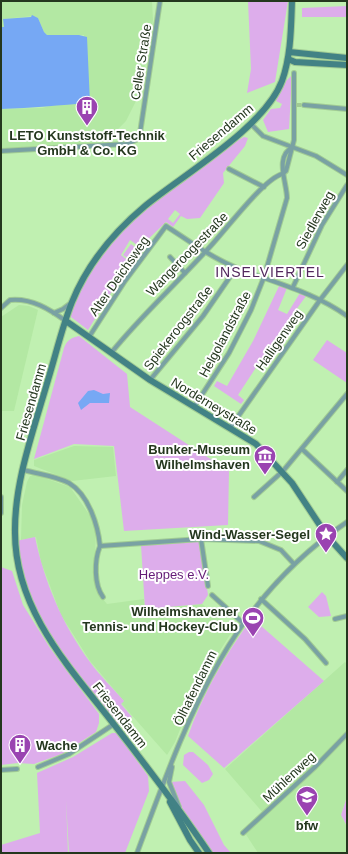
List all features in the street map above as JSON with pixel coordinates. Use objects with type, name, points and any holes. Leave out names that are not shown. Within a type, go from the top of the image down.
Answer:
[{"type":"main road","name":"Friesendamm","points":[[209,853],[182,813],[46,636],[28,603],[19,575],[15,540],[17,507],[24,470],[71,303],[82,280],[109,240],[144,207],[251,124],[274,97],[286,68],[288,59],[292,1]]},
{"type":"main road","points":[[289,52],[347,58]]},
{"type":"main road","points":[[288,59],[294,62],[347,65]]},
{"type":"main road","points":[[286,68],[289,64],[294,62]]},
{"type":"main road","name":"Norderneystraße","points":[[66,321],[150,380],[256,444],[283,472],[327,536],[347,558]]},
{"type":"main road","name":"Friesendamm","points":[[162,787],[190,840],[199,853]]},
{"type":"street","name":"Celler Straße","points":[[1,151],[129,144],[138,137],[141,127],[160,1]]},
{"type":"street","name":"Helgolandstraße","points":[[194,407],[229,353],[251,310],[264,277],[287,198],[287,186],[282,174],[282,169],[286,152],[293,147],[296,105],[294,73]]},
{"type":"street","points":[[304,106],[347,109]]},
{"type":"street","points":[[251,124],[263,136],[316,156],[347,175]]},
{"type":"street","points":[[229,169],[264,186]]},
{"type":"street","name":"Wangeroogestraße","points":[[111,353],[136,323],[206,252],[264,186],[276,176],[282,174]]},
{"type":"street","name":"Siedlerweg","points":[[293,287],[322,225],[347,185]]},
{"type":"street","name":"Alter Deichsweg","points":[[89,337],[125,281],[166,226],[206,252]]},
{"type":"street","points":[[206,252],[236,268],[293,287],[320,300],[347,316]]},
{"type":"street","points":[[170,257],[185,273]]},
{"type":"street","name":"Halligenweg","points":[[230,428],[320,300],[347,265]]},
{"type":"street","name":"Spiekeroogstraße","points":[[150,380],[203,316],[236,268]]},
{"type":"street","points":[[1,308],[10,300],[24,300],[37,304],[66,321]]},
{"type":"street","points":[[54,313],[71,303]]},
{"type":"street","points":[[254,497],[283,472],[347,394]]},
{"type":"street","points":[[302,448],[347,491]]},
{"type":"street","points":[[24,470],[65,482],[76,489],[94,519],[100,546],[97,552],[96,573],[98,590],[103,597]]},
{"type":"street","points":[[337,482],[347,470]]},
{"type":"street","points":[[1,497],[1,513]]},
{"type":"street","name":"Ölhafendamm","points":[[137,853],[189,717],[225,648],[261,599],[294,564],[327,536],[347,522]]},
{"type":"street","points":[[100,546],[201,539],[259,541],[281,550],[294,564]]},
{"type":"street","points":[[201,539],[208,586]]},
{"type":"street","points":[[212,595],[243,623]]},
{"type":"street","points":[[261,599],[305,639],[326,663]]},
{"type":"street","points":[[335,619],[347,616]]},
{"type":"street","points":[[38,767],[69,754],[114,724]]},
{"type":"street","name":"Mühlenweg","points":[[243,833],[315,768],[347,734]]},
{"type":"street","name":"Friesendamm","points":[[173,761],[169,782],[182,813]]},
{"type":"street","points":[[1,770],[17,769]]},
{"type":"shaded area","points":[[1,1],[152,1],[153,20],[140,93],[126,121],[111,136],[100,143],[1,148],[1,109],[42,108],[54,105],[90,103],[84,35],[47,35],[44,32],[38,18],[34,16],[3,19],[4,27],[1,27]]},
{"type":"shaded area","points":[[19,305],[29,306],[38,310],[14,411],[1,411],[1,317]]},
{"type":"shaded area","points":[[74,446],[113,447],[116,476],[72,481],[34,466],[34,460]]},
{"type":"shaded area","points":[[36,475],[70,487],[91,517],[96,527],[95,563],[102,598],[107,604],[144,599],[145,609],[202,604],[233,630],[197,687],[175,742],[167,755],[121,703],[124,701],[90,661],[61,615],[41,562],[36,537],[21,540],[22,505],[27,482],[30,476]]},
{"type":"shaded area","points":[[345,662],[347,664],[347,796],[341,815],[347,827],[347,853],[258,853],[245,833],[264,814],[225,769]]},
{"type":"green space","points":[[248,1],[288,1],[275,82],[247,93],[251,69]]},
{"type":"green space","points":[[347,6],[347,17],[302,17],[302,8]]},
{"type":"green space","points":[[292,75],[289,129],[268,132],[263,120],[271,109],[280,108],[282,104],[276,101],[286,81]]},
{"type":"green space","points":[[244,137],[248,138],[245,146],[223,173],[224,183],[200,218],[187,219],[181,216],[173,227],[166,222],[140,247],[130,240],[121,255],[130,262],[88,330],[71,317],[75,298],[84,278],[102,249],[124,224],[211,157]],"holes":[[[175,210],[180,214],[173,223],[168,219]]]},
{"type":"green space","points":[[131,244],[136,248],[129,259],[123,255]]},
{"type":"green space","points":[[280,284],[287,288],[278,310],[287,314],[300,293],[306,296],[270,346],[238,395],[244,400],[241,404],[214,386],[217,381],[227,386],[253,341]]},
{"type":"green space","points":[[79,336],[127,374],[130,407],[229,471],[228,525],[124,531],[114,446],[74,444],[34,459],[64,348],[66,343]]},
{"type":"green space","points":[[327,340],[347,353],[347,383],[313,360]]},
{"type":"green space","points":[[35,537],[49,586],[71,633],[94,667],[124,701],[121,704],[132,717],[117,725],[48,636],[30,602],[16,541]]},
{"type":"green space","name":"Heppes e.V.","points":[[200,540],[208,595],[202,604],[145,609],[141,545]]},
{"type":"green space","points":[[1,567],[12,571],[23,605],[50,648],[99,714],[99,723],[96,732],[62,754],[34,764],[18,763],[1,765]]},
{"type":"green space","points":[[322,592],[326,596],[331,616],[319,617],[308,607]]},
{"type":"green space","points":[[252,618],[324,681],[224,768],[188,736],[194,720],[216,675]]},
{"type":"green space","points":[[112,733],[117,733],[148,776],[149,791],[125,853],[69,853],[66,800],[68,853],[1,853],[1,845],[40,833],[37,773],[73,757]]},
{"type":"green space","points":[[189,752],[193,752],[208,765],[213,774],[209,780],[202,783],[183,765],[184,755]]},
{"type":"green space","points":[[185,781],[204,805],[224,845],[231,853],[205,853],[184,822],[170,782]]},
{"type":"green space","points":[[347,797],[347,826],[341,815]]},
{"type":"water","points":[[32,15],[38,18],[44,32],[47,35],[79,35],[87,37],[90,103],[1,109],[1,27],[4,27],[3,19],[31,17]]},
{"type":"water","points":[[94,390],[103,394],[110,393],[109,403],[90,403],[81,410],[78,403],[88,391]]},
{"type":"tunnel","points":[[297,105],[304,105]]},
{"type":"place","name":"LETO Kunststoff-Technik GmbH & Co. KG","points":[[87,126]]},
{"type":"place","name":"Bunker-Museum Wilhelmshaven","points":[[265,476]]},
{"type":"place","name":"Wind-Wasser-Segel","points":[[326,554]]},
{"type":"place","name":"Wilhelmshavener Tennis- und Hockey-Club","points":[[253,638]]},
{"type":"place","name":"Wache","points":[[20,764]]},
{"type":"place","name":"bfw","points":[[307,816]]},
{"type":"district","name":"INSELVIERTEL","points":[[270,272]]}]
